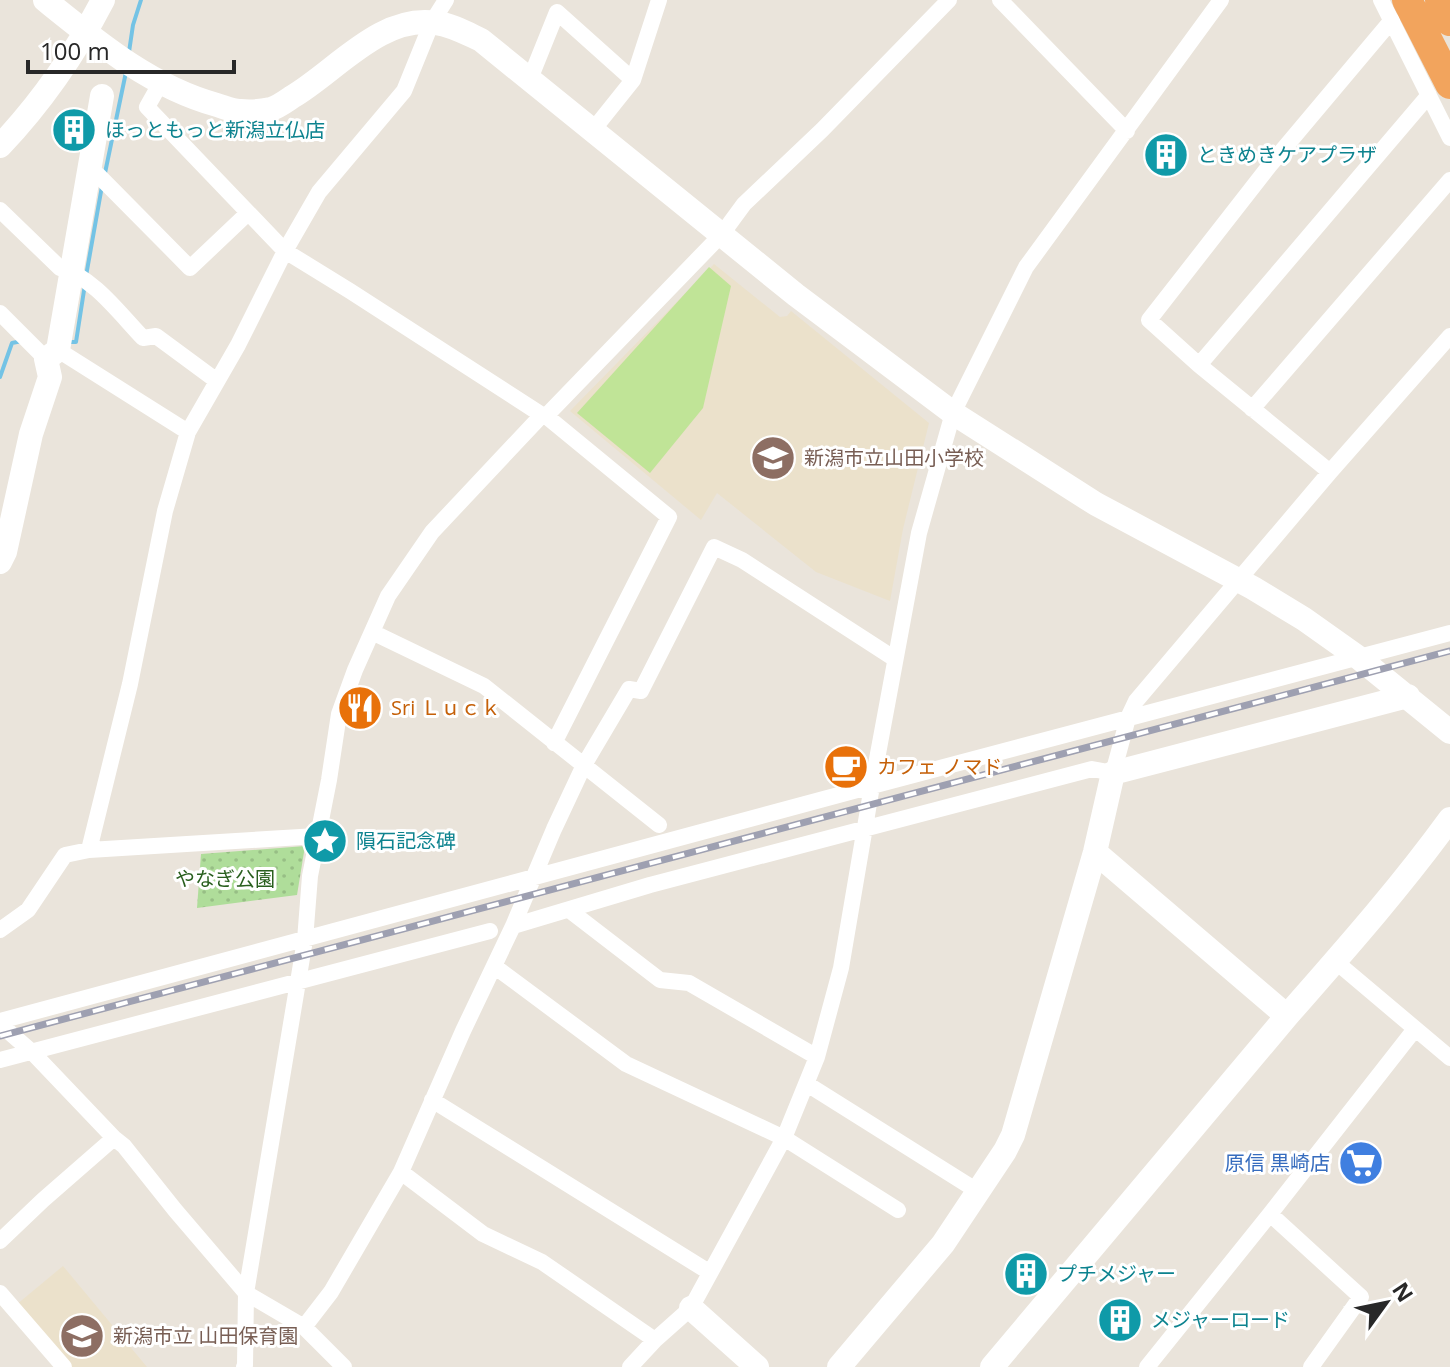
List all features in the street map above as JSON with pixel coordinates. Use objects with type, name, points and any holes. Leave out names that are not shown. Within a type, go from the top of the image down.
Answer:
[{"type":"highway","points":[[1440,0],[1450,21]]},
{"type":"highway","points":[[1400,10],[1440,90]]},
{"type":"street","points":[[45,0],[86,33],[160,84],[239,111],[273,109],[302,92],[365,43],[386,31],[408,24],[432,22],[456,28],[481,40],[796,295],[953,413],[1096,504],[1304,619],[1359,658],[1450,732]]},
{"type":"street","points":[[0,146],[23,122],[86,33],[103,0]]},
{"type":"street","points":[[89,850],[130,684],[165,511],[188,432],[319,192],[404,91],[432,22],[446,0]]},
{"type":"street","points":[[593,130],[633,80],[659,0]]},
{"type":"street","points":[[244,1367],[246,1293],[305,940],[310,876],[339,714],[388,596],[432,532],[722,234],[744,204],[822,130],[949,0]]},
{"type":"street","points":[[1000,0],[1127,131]]},
{"type":"street","points":[[630,1367],[691,1308],[784,1138],[817,1057],[841,968],[919,533],[953,413],[1026,267],[1221,0]]},
{"type":"street","points":[[1330,472],[1149,320],[1270,165],[1400,10],[1381,0]]},
{"type":"street","points":[[530,79],[557,12],[633,80]]},
{"type":"street","points":[[160,84],[147,107],[285,251],[544,416],[669,517],[554,743]]},
{"type":"street","points":[[1199,365],[1440,90]]},
{"type":"street","points":[[1440,90],[1450,138]]},
{"type":"street","points":[[0,562],[5,552],[31,434],[50,377],[102,96]]},
{"type":"street","points":[[90,171],[98,175],[190,268],[248,213]]},
{"type":"street","points":[[1252,409],[1450,180]]},
{"type":"street","points":[[0,210],[60,268],[72,271],[88,282],[143,338],[156,336],[217,381]]},
{"type":"street","points":[[0,313],[52,355],[188,432]]},
{"type":"street","points":[[839,1367],[943,1244],[1013,1135],[1095,852],[1128,718],[1136,701],[1450,336]]},
{"type":"street","points":[[304,1327],[331,1292],[401,1172],[584,765],[629,689],[641,691],[714,547],[742,560],[895,659]]},
{"type":"street","points":[[372,632],[484,686],[659,825]]},
{"type":"street","points":[[0,1023],[533,877],[1450,633]]},
{"type":"street","points":[[513,926],[650,885],[1092,769],[1113,773],[1408,696]]},
{"type":"street","points":[[992,1367],[1335,961],[1450,819]]},
{"type":"street","points":[[0,930],[28,910],[65,855],[89,850],[317,836]]},
{"type":"street","points":[[1095,852],[1287,1016]]},
{"type":"street","points":[[569,910],[660,980],[689,983],[817,1057]]},
{"type":"street","points":[[0,1060],[490,931]]},
{"type":"street","points":[[1335,961],[1450,1058]]},
{"type":"street","points":[[494,966],[626,1064],[784,1138],[898,1210]]},
{"type":"street","points":[[0,1023],[124,1146],[246,1293],[304,1327],[343,1367]]},
{"type":"street","points":[[1147,1367],[1415,1029]]},
{"type":"street","points":[[807,1084],[979,1192]]},
{"type":"street","points":[[432,1100],[709,1272]]},
{"type":"street","points":[[0,1241],[114,1138]]},
{"type":"street","points":[[401,1172],[483,1234],[542,1262],[655,1340]]},
{"type":"street","points":[[1270,1214],[1361,1297],[1311,1367]]},
{"type":"street","points":[[0,1293],[64,1367]]},
{"type":"street","points":[[691,1308],[757,1367]]},
{"type":"shaded area","name":"新潟市立山田小学校","points":[[714,264],[780,317],[787,316],[791,311],[929,423],[903,529],[890,601],[816,572],[717,493],[701,520],[570,411]]},
{"type":"shaded area","name":"新潟市立 山田保育園","points":[[63,1266],[147,1367],[69,1367],[16,1305]]},
{"type":"green space","points":[[709,267],[731,286],[703,408],[650,473],[577,413]]},
{"type":"green space","name":"やなぎ公園","points":[[305,846],[297,895],[197,908],[201,854]]},
{"type":"waterway","points":[[129,52],[141,0]]},
{"type":"waterway","points":[[105,173],[126,72]]},
{"type":"waterway","points":[[86,276],[102,186]]},
{"type":"waterway","points":[[66,342],[76,342],[85,284]]},
{"type":"waterway","points":[[0,377],[12,343],[22,341]]},
{"type":"railway","points":[[0,1036],[1450,651]]},
{"type":"place","name":"ほっともっと新潟立仏店","points":[[74,130]]},
{"type":"place","name":"ときめきケアプラザ","points":[[1166,155]]},
{"type":"place","name":"新潟市立山田小学校","points":[[773,458]]},
{"type":"place","name":"Sri Ｌｕｃｋ","points":[[360,708]]},
{"type":"place","name":"カフェ ノマド","points":[[846,767]]},
{"type":"place","name":"隕石記念碑","points":[[325,841]]},
{"type":"place","name":"原信 黒崎店","points":[[1361,1163]]},
{"type":"place","name":"プチメジャー","points":[[1026,1274]]},
{"type":"place","name":"メジャーロード","points":[[1120,1320]]},
{"type":"place","name":"新潟市立 山田保育園","points":[[82,1336]]}]
